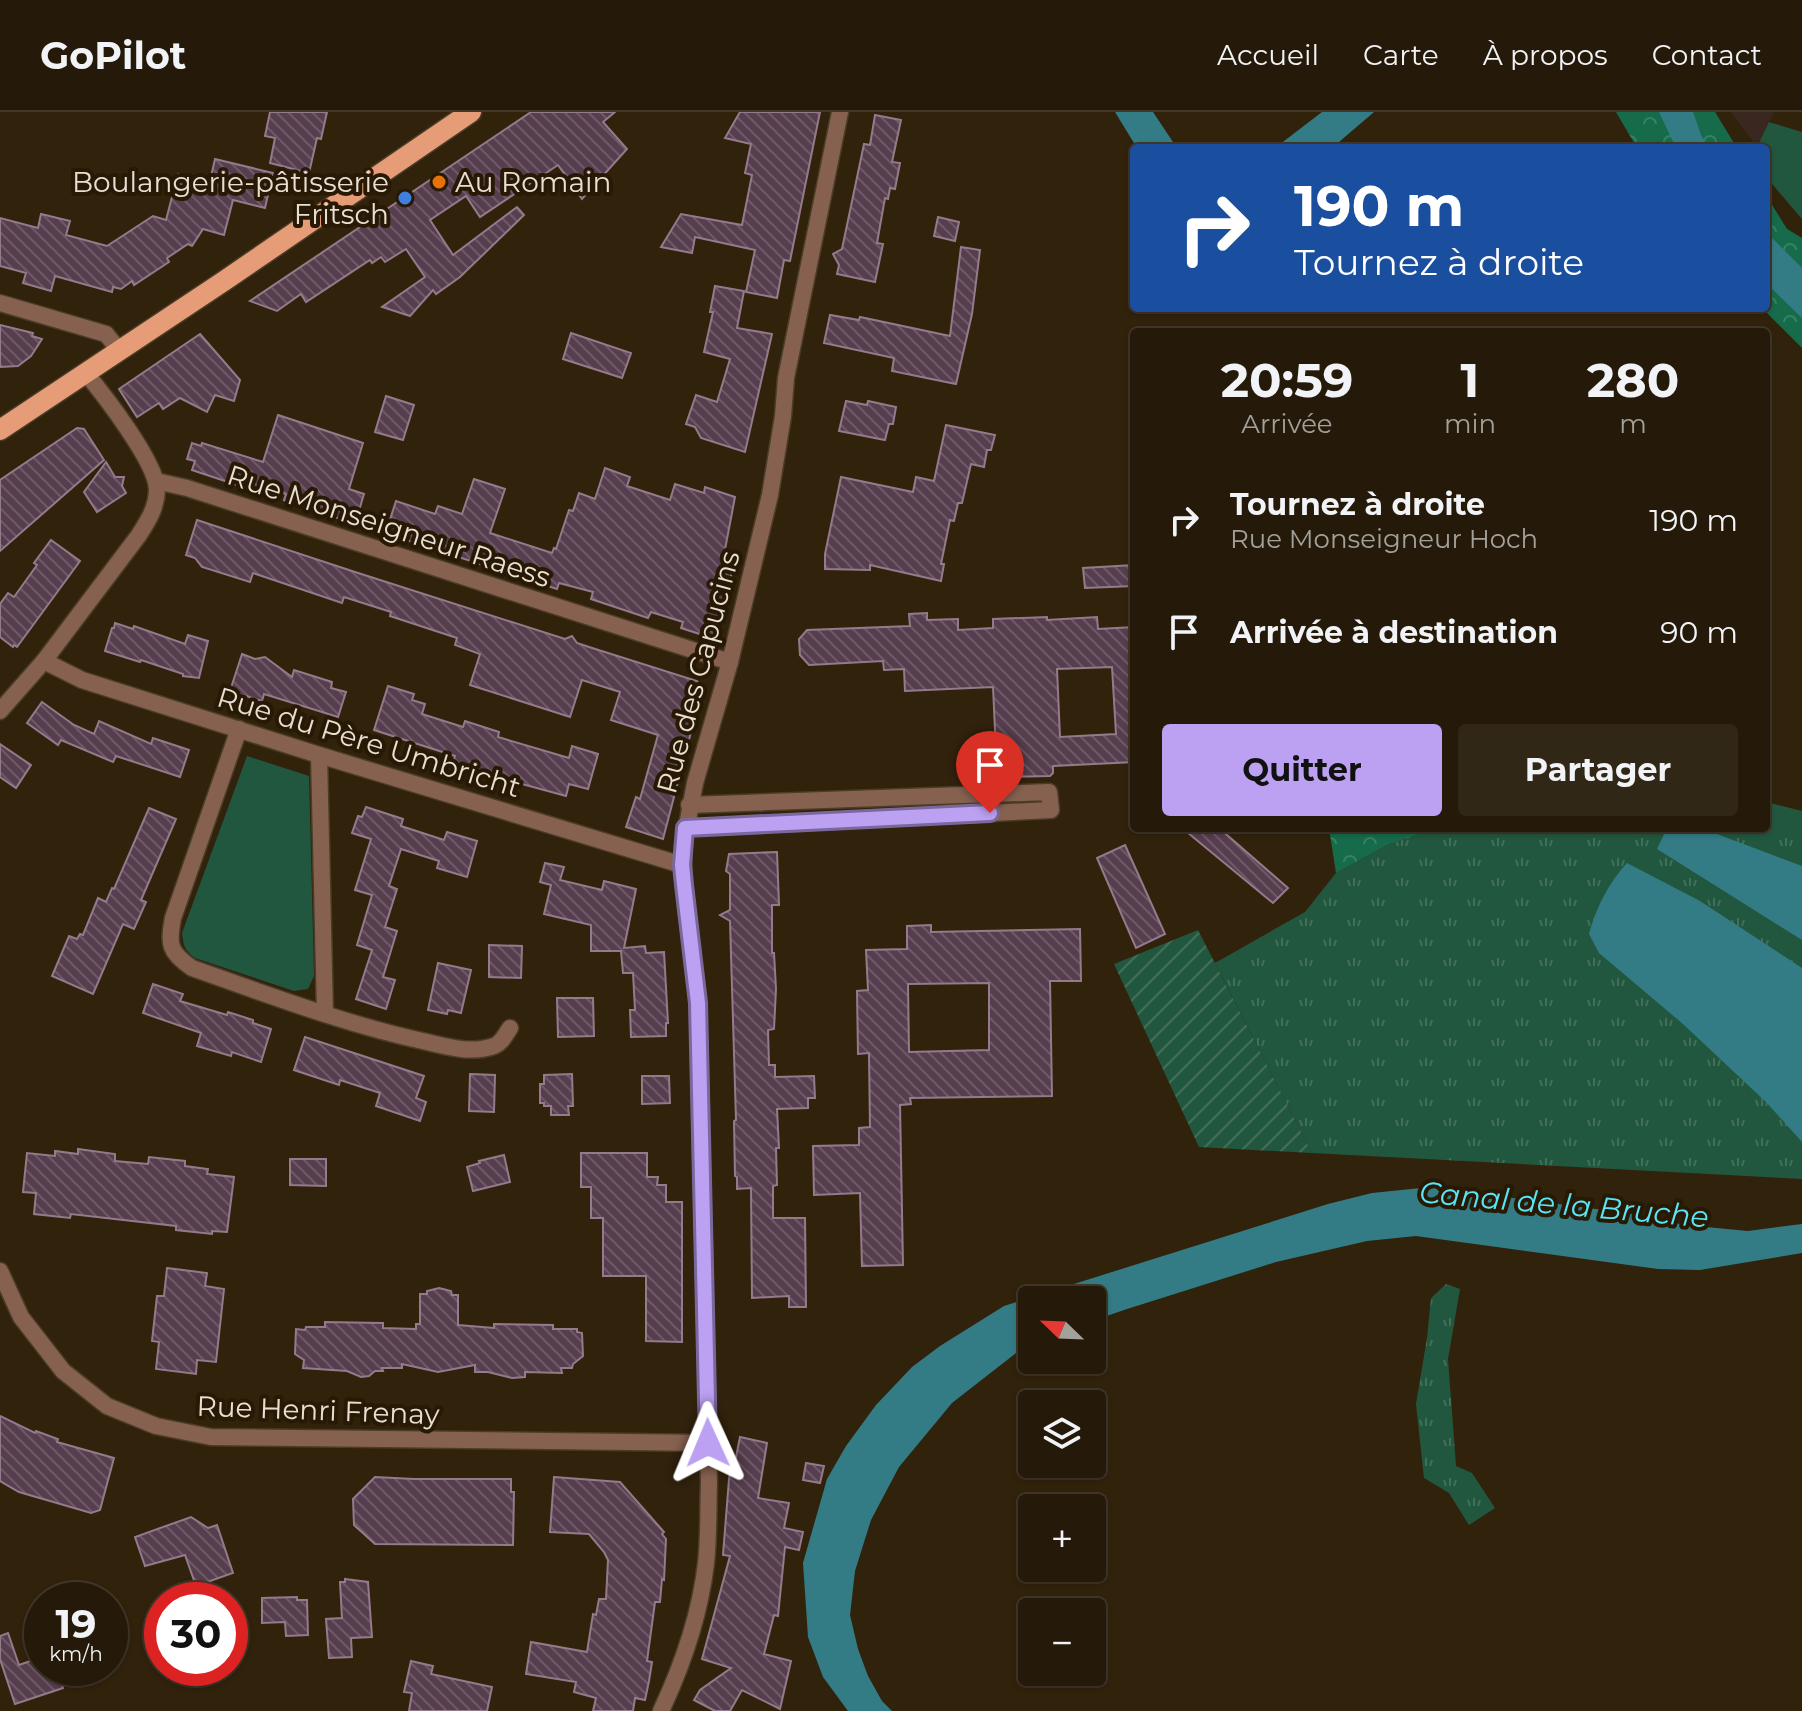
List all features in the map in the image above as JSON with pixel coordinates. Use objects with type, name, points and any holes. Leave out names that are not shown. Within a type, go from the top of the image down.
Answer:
[{"type":"main road","points":[[0,430],[471,112]]},
{"type":"street","name":"Rue des Capucins","points":[[661,1711],[688,1646],[703,1584],[708,1531],[698,1003],[682,865],[685,828],[730,662],[770,495],[786,378],[840,112]]},
{"type":"street","points":[[0,303],[106,334],[119,350]]},
{"type":"street","points":[[0,711],[44,661],[149,520],[156,505],[156,481],[147,458],[85,372]]},
{"type":"street","name":"Rue Monseigneur Raess","points":[[156,481],[187,488],[730,662]]},
{"type":"street","name":"Rue du Père Umbricht","points":[[44,661],[82,680],[682,865]]},
{"type":"street","points":[[239,729],[173,918],[171,947],[178,958],[192,968],[325,1014],[385,1033],[460,1049],[484,1049],[498,1044],[510,1028]]},
{"type":"street","points":[[319,755],[325,1014]]},
{"type":"street","points":[[685,828],[1051,810],[1049,792],[689,805]]},
{"type":"street","name":"Rue Henri Frenay","points":[[0,1271],[21,1317],[63,1371],[107,1406],[156,1426],[211,1437],[708,1443]]},
{"type":"shaded area","points":[[1731,112],[1774,112],[1758,144],[1755,144]]},
{"type":"green space","points":[[1616,112],[1715,112],[1735,144],[1635,144]]},
{"type":"green space","points":[[1769,122],[1802,132],[1802,219],[1770,182],[1770,144],[1758,144]]},
{"type":"green space","points":[[1770,201],[1787,229],[1802,238],[1802,348],[1766,312],[1770,312]]},
{"type":"green space","points":[[247,756],[309,776],[314,976],[308,989],[294,991],[195,958],[184,944],[182,933]]},
{"type":"green space","points":[[1770,803],[1802,811],[1802,1179],[1312,1153],[1215,963],[1305,912],[1336,873],[1387,845],[1426,832],[1770,832]]},
{"type":"green space","points":[[1330,832],[1426,832],[1387,845],[1336,873]]},
{"type":"green space","points":[[1198,930],[1312,1153],[1199,1147],[1114,964]]},
{"type":"green space","points":[[1446,1284],[1460,1289],[1448,1359],[1456,1466],[1472,1473],[1495,1508],[1469,1525],[1449,1493],[1424,1478],[1416,1404],[1431,1298]]},
{"type":"water","points":[[1115,112],[1153,112],[1174,144],[1135,144]]},
{"type":"water","points":[[1322,112],[1374,112],[1337,144],[1280,144]]},
{"type":"water","points":[[1659,112],[1693,112],[1707,144],[1674,144]]},
{"type":"water","points":[[1770,236],[1802,268],[1802,318],[1770,287]]},
{"type":"water","points":[[1665,832],[1712,832],[1802,866],[1802,940],[1657,849]]},
{"type":"water","points":[[1627,863],[1700,901],[1802,968],[1802,1142],[1767,1103],[1683,1024],[1599,953],[1589,934],[1592,924],[1609,887]]},
{"type":"water","name":"Canal de la Bruche","points":[[1431,1187],[1626,1213],[1685,1225],[1748,1231],[1802,1224],[1802,1253],[1700,1270],[1658,1269],[1416,1236],[1367,1241],[1276,1262],[1106,1316],[1106,1286],[1068,1286],[1372,1193]]},
{"type":"water","points":[[1018,1302],[1018,1351],[952,1403],[899,1467],[871,1520],[855,1571],[850,1615],[868,1676],[882,1701],[892,1711],[848,1711],[823,1677],[808,1637],[803,1563],[827,1479],[876,1405],[912,1367],[1004,1306]]},
{"type":"building","points":[[270,112],[327,112],[309,173],[270,163],[275,138],[265,136]]},
{"type":"building","points":[[531,112],[615,112],[603,122],[627,149],[582,199],[558,165],[480,217],[466,196],[430,220],[453,255],[517,207],[524,215],[460,277],[436,294],[433,290],[410,316],[382,307],[425,277],[406,249],[385,262],[381,257],[372,263],[370,260],[306,302],[301,294],[277,311],[250,301]]},
{"type":"building","points":[[740,112],[820,112],[790,261],[784,260],[777,298],[746,292],[755,250],[695,237],[692,253],[661,247],[681,214],[742,225],[752,175],[745,173],[751,144],[725,138]]},
{"type":"building","points":[[875,115],[901,120],[892,162],[900,163],[895,189],[890,188],[888,199],[885,198],[877,243],[883,244],[875,282],[837,274],[839,265],[833,254],[842,249],[864,144],[870,145]]},
{"type":"building","points":[[215,159],[273,173],[265,208],[233,200],[224,235],[203,229],[192,246],[188,244],[167,258],[169,262],[134,285],[132,281],[121,289],[113,287],[112,292],[55,276],[51,291],[23,283],[26,273],[0,266],[0,218],[38,228],[41,214],[70,221],[66,235],[107,246],[153,216],[166,220],[178,174],[210,181]]},
{"type":"building","points":[[938,217],[959,222],[955,241],[934,236]]},
{"type":"building","points":[[961,247],[980,250],[972,314],[956,384],[892,371],[894,358],[824,343],[830,315],[859,320],[860,317],[950,336]]},
{"type":"building","points":[[715,286],[744,291],[737,328],[772,334],[745,452],[701,438],[695,427],[686,424],[696,395],[717,402],[730,359],[704,352]]},
{"type":"building","points":[[0,325],[33,333],[32,336],[42,339],[31,356],[18,366],[0,367]]},
{"type":"building","points":[[571,333],[631,353],[622,378],[563,359]]},
{"type":"building","points":[[200,334],[240,380],[234,401],[215,395],[207,412],[180,398],[163,409],[159,403],[137,417],[119,389]]},
{"type":"building","points":[[386,396],[414,405],[403,440],[375,432]]},
{"type":"building","points":[[846,401],[867,405],[868,401],[896,407],[893,424],[889,424],[885,440],[839,431]]},
{"type":"building","points":[[278,415],[363,443],[349,489],[364,494],[355,524],[284,500],[286,494],[254,484],[252,490],[192,470],[195,461],[187,459],[192,443],[201,446],[202,443],[263,462]]},
{"type":"building","points":[[946,425],[995,435],[991,450],[987,450],[984,467],[971,464],[962,503],[958,503],[954,521],[950,520],[941,564],[944,564],[941,581],[870,565],[870,570],[825,569],[825,554],[841,477],[913,492],[916,477],[934,481]]},
{"type":"building","points":[[77,428],[84,429],[104,460],[0,551],[0,480]]},
{"type":"building","points":[[106,462],[115,477],[124,477],[122,486],[126,493],[97,512],[84,492]]},
{"type":"building","points":[[605,468],[630,477],[627,486],[670,500],[675,484],[704,493],[705,487],[735,497],[723,560],[734,564],[715,639],[681,628],[683,622],[651,612],[648,618],[591,599],[593,592],[559,583],[557,589],[394,536],[396,528],[388,526],[396,501],[435,514],[438,506],[462,514],[474,479],[505,489],[490,533],[552,553],[579,493],[595,499]]},
{"type":"building","points":[[197,520],[565,639],[572,636],[577,643],[697,681],[702,690],[663,839],[626,827],[636,797],[640,799],[658,735],[611,720],[620,692],[582,680],[570,717],[470,685],[480,654],[455,645],[457,638],[344,597],[342,603],[253,573],[250,582],[202,567],[195,558],[186,555]]},
{"type":"building","points":[[51,540],[80,561],[17,647],[13,647],[0,637],[0,604],[8,593],[14,597]]},
{"type":"building","points":[[1130,565],[1130,586],[1085,588],[1083,568]]},
{"type":"building","points":[[927,613],[927,620],[958,619],[958,630],[993,628],[993,619],[1047,617],[1047,620],[1097,617],[1098,629],[1130,627],[1130,762],[1053,766],[1050,776],[1005,777],[1004,773],[997,773],[993,687],[905,691],[904,669],[884,670],[883,661],[809,665],[800,655],[799,639],[807,630],[910,626],[909,614]],"holes":[[[1112,667],[1116,734],[1060,737],[1057,669]]]},
{"type":"building","points":[[115,623],[133,629],[134,626],[185,644],[188,635],[208,641],[199,678],[183,676],[141,660],[105,651]]},
{"type":"building","points":[[242,654],[255,659],[265,657],[292,677],[294,670],[332,682],[331,688],[346,692],[338,717],[264,694],[262,701],[230,691]]},
{"type":"building","points":[[388,686],[414,694],[412,700],[425,704],[422,714],[463,727],[465,721],[499,732],[498,737],[569,758],[572,746],[598,754],[588,789],[569,784],[566,796],[522,784],[453,763],[455,756],[374,730]]},
{"type":"building","points":[[42,702],[74,725],[94,734],[99,721],[151,744],[153,738],[189,750],[180,777],[116,756],[113,762],[61,740],[58,745],[27,723]]},
{"type":"building","points":[[0,744],[31,765],[16,788],[0,777]]},
{"type":"building","points":[[366,807],[403,819],[401,826],[444,840],[447,832],[477,841],[467,877],[437,868],[439,861],[401,849],[389,886],[397,889],[385,927],[397,931],[383,977],[395,980],[386,1009],[356,999],[372,950],[357,945],[372,895],[355,890],[371,839],[352,833],[358,816],[362,817]]},
{"type":"building","points":[[149,808],[176,819],[141,900],[146,902],[134,929],[123,924],[93,994],[52,976],[69,936],[77,939],[80,934],[83,935],[98,898],[106,902],[114,889]]},
{"type":"building","points":[[1187,832],[1224,832],[1288,888],[1273,903]]},
{"type":"building","points":[[1125,845],[1165,934],[1136,948],[1097,858]]},
{"type":"building","points":[[777,852],[779,905],[772,905],[776,989],[774,1029],[768,1030],[769,1065],[775,1065],[775,1077],[814,1076],[815,1098],[808,1098],[808,1108],[777,1109],[779,1148],[776,1148],[777,1185],[773,1186],[773,1218],[805,1218],[806,1307],[789,1307],[789,1296],[752,1298],[751,1188],[737,1189],[735,1176],[730,921],[720,915],[730,910],[730,874],[726,871],[729,854]]},
{"type":"building","points":[[545,863],[564,867],[560,880],[602,890],[604,881],[636,889],[624,948],[645,946],[646,953],[664,952],[666,1036],[631,1037],[630,1010],[635,1010],[633,973],[623,973],[621,951],[591,951],[591,925],[544,914],[551,885],[540,882]]},
{"type":"building","points":[[931,925],[931,932],[1080,929],[1081,981],[1050,981],[1052,1096],[910,1098],[911,1104],[900,1105],[903,1265],[862,1266],[860,1193],[814,1195],[813,1146],[859,1145],[859,1128],[870,1127],[869,1053],[858,1054],[857,991],[868,990],[866,950],[907,949],[907,926]],"holes":[[[989,983],[989,1050],[909,1052],[908,984]]]},
{"type":"building","points":[[489,945],[522,946],[521,978],[489,977]]},
{"type":"building","points":[[438,963],[471,970],[461,1013],[428,1010]]},
{"type":"building","points":[[153,984],[183,994],[180,1001],[227,1015],[228,1012],[271,1029],[261,1062],[232,1052],[231,1056],[197,1046],[201,1033],[143,1013]]},
{"type":"building","points":[[557,998],[593,998],[594,1036],[558,1037]]},
{"type":"building","points":[[305,1037],[424,1076],[416,1098],[426,1102],[420,1121],[376,1106],[380,1093],[340,1080],[339,1085],[294,1070]]},
{"type":"building","points":[[470,1074],[495,1075],[494,1112],[469,1111]]},
{"type":"building","points":[[572,1074],[573,1106],[568,1106],[569,1115],[551,1115],[551,1106],[540,1103],[540,1084],[544,1084],[544,1075]]},
{"type":"building","points":[[642,1076],[669,1076],[670,1103],[642,1104]]},
{"type":"building","points":[[78,1149],[115,1154],[115,1161],[148,1164],[149,1157],[185,1161],[185,1166],[208,1169],[207,1174],[234,1177],[227,1232],[212,1231],[212,1234],[176,1230],[176,1226],[71,1214],[70,1218],[34,1214],[36,1193],[23,1192],[27,1153],[55,1156],[55,1151],[78,1154]]},
{"type":"building","points":[[581,1153],[647,1153],[647,1177],[658,1177],[657,1185],[666,1185],[666,1202],[682,1202],[682,1342],[646,1341],[646,1276],[603,1276],[603,1218],[591,1218],[591,1187],[581,1187]]},
{"type":"building","points":[[504,1155],[510,1182],[473,1191],[467,1167]]},
{"type":"building","points":[[290,1159],[326,1159],[326,1186],[290,1185]]},
{"type":"building","points":[[167,1268],[207,1273],[205,1286],[224,1289],[216,1362],[197,1360],[196,1374],[156,1369],[159,1342],[152,1341],[157,1296],[164,1296]]},
{"type":"building","points":[[439,1288],[458,1295],[458,1325],[494,1328],[494,1324],[553,1325],[553,1329],[577,1329],[582,1333],[583,1356],[572,1368],[561,1368],[562,1373],[525,1372],[525,1377],[475,1372],[475,1365],[438,1372],[402,1364],[402,1368],[382,1368],[383,1371],[361,1377],[347,1371],[303,1368],[304,1360],[295,1354],[296,1329],[325,1327],[325,1322],[383,1323],[383,1328],[416,1329],[416,1324],[420,1324],[420,1294]]},
{"type":"building","points":[[0,1416],[35,1433],[58,1439],[57,1442],[114,1458],[100,1510],[91,1513],[19,1492],[0,1481]]},
{"type":"building","points":[[740,1437],[767,1443],[758,1498],[789,1503],[784,1528],[803,1532],[799,1550],[785,1547],[778,1616],[774,1615],[764,1654],[791,1661],[780,1709],[742,1690],[730,1711],[715,1711],[694,1700],[700,1690],[731,1668],[702,1659],[730,1556],[723,1555],[729,1479]]},
{"type":"building","points":[[806,1463],[824,1466],[820,1483],[803,1480]]},
{"type":"building","points":[[375,1477],[511,1479],[511,1492],[514,1492],[513,1545],[375,1544],[354,1525],[353,1499]]},
{"type":"building","points":[[554,1477],[620,1482],[664,1532],[664,1580],[660,1602],[655,1602],[647,1661],[652,1662],[649,1681],[645,1700],[635,1698],[633,1711],[593,1711],[596,1698],[574,1692],[576,1682],[526,1674],[531,1642],[587,1652],[593,1614],[596,1615],[599,1599],[606,1599],[608,1560],[589,1534],[550,1532]]},
{"type":"building","points":[[191,1517],[208,1528],[217,1525],[233,1573],[207,1582],[195,1582],[185,1555],[145,1566],[135,1537]]},
{"type":"building","points":[[345,1579],[368,1582],[372,1637],[351,1638],[352,1657],[329,1658],[326,1619],[342,1618],[340,1582],[345,1582]]},
{"type":"building","points":[[297,1597],[297,1600],[307,1600],[308,1635],[286,1636],[285,1622],[262,1623],[262,1598]]},
{"type":"building","points":[[8,1633],[19,1665],[24,1663],[24,1686],[63,1688],[15,1704],[0,1659],[0,1636]]},
{"type":"building","points":[[411,1661],[433,1666],[431,1674],[492,1687],[487,1711],[409,1711],[412,1693],[404,1692]]},
{"type":"place","name":"Au Romain","points":[[439,182]]},
{"type":"place","name":"Boulangerie-pâtisserie Fritsch","points":[[405,198]]},
{"type":"route","points":[[708,1443],[698,1003],[682,865],[685,828],[990,813]]}]
